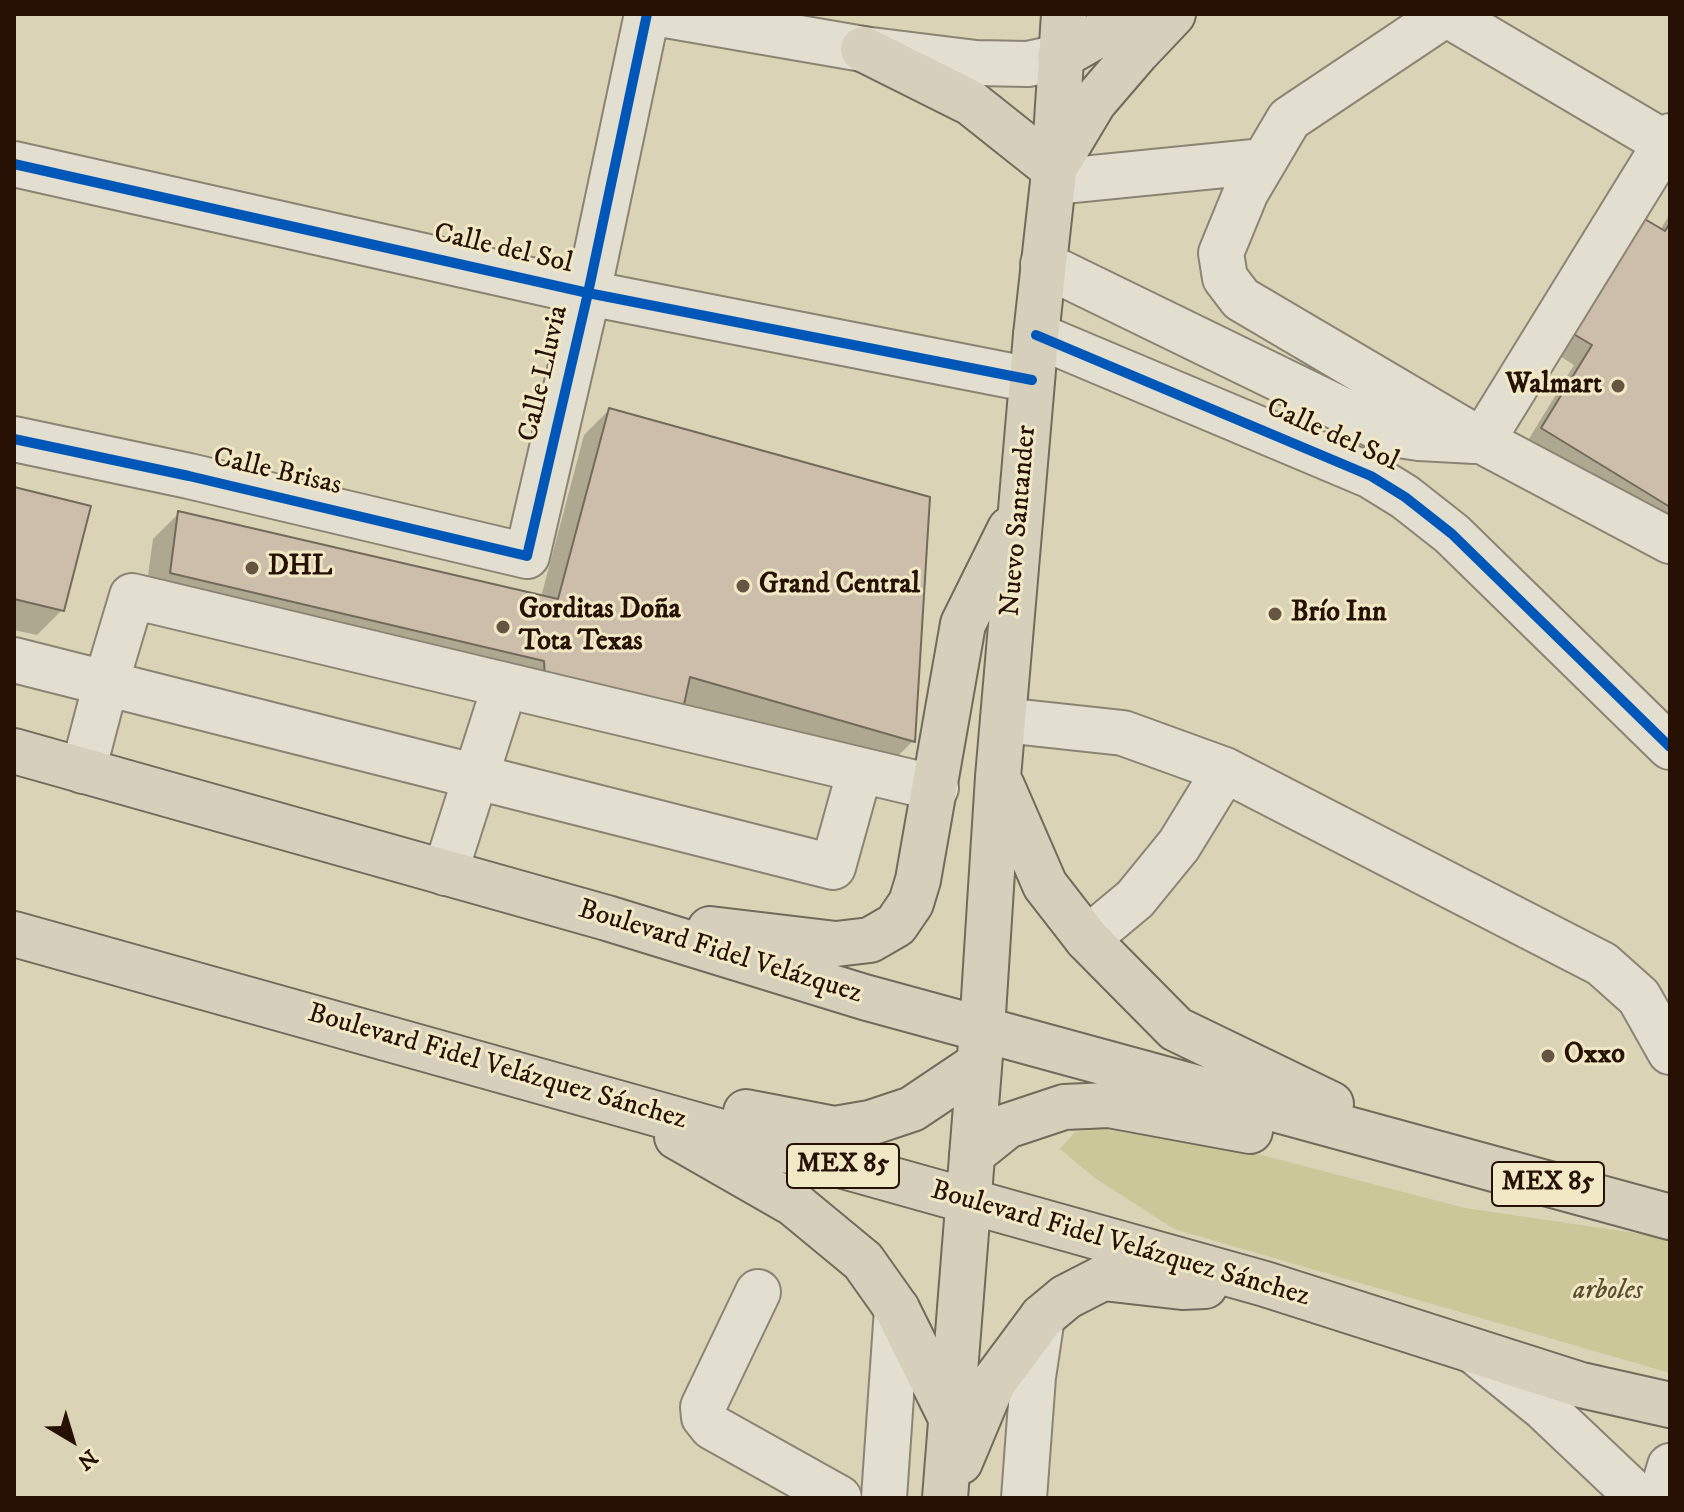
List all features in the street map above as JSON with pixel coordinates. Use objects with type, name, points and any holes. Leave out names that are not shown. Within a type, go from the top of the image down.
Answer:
[{"type":"main road","name":"Nuevo Santander","points":[[945,1498],[998,777],[1053,175],[1064,14]]},
{"type":"main road","points":[[1060,57],[1135,14]]},
{"type":"main road","points":[[863,49],[971,103],[1053,175],[1094,102],[1173,14]]},
{"type":"main road","points":[[607,918],[836,944],[870,940],[896,925],[911,903],[918,880],[963,624],[1021,506]]},
{"type":"main road","name":"Boulevard Fidel Velázquez","points":[[14,751],[607,918],[864,997],[980,1047],[1426,1151]]},
{"type":"main road","points":[[998,777],[1045,885],[1087,939],[1176,1029],[1426,1151]]},
{"type":"main road","name":"Boulevard Fidel Velázquez Sánchez","points":[[14,934],[1265,1284],[1581,1385],[1670,1405]]},
{"type":"main road","points":[[605,1097],[730,1109],[835,1129],[870,1123],[912,1109],[980,1047]]},
{"type":"main road","points":[[605,1097],[730,1165],[794,1204],[863,1261],[897,1309],[951,1418]]},
{"type":"main road","points":[[972,1154],[1007,1126],[1064,1107],[1109,1105],[1197,1120],[1300,1143],[1426,1151]]},
{"type":"main road","name":"MEX 85","points":[[1426,1151],[1670,1217]]},
{"type":"main road","points":[[945,1498],[993,1383],[1042,1317],[1066,1297],[1103,1278],[1182,1287],[1265,1284]]},
{"type":"street","name":"Calle Lluvia","points":[[527,556],[588,293],[647,14]]},
{"type":"street","points":[[660,14],[863,49],[976,63],[1028,64],[1060,57]]},
{"type":"street","points":[[1482,441],[1668,140],[1446,14],[1289,119],[1246,192],[1221,253],[1225,278],[1241,299],[1482,441],[1670,541]]},
{"type":"street","points":[[1053,175],[1264,161]]},
{"type":"street","name":"Calle del Sol","points":[[14,164],[588,293],[1032,380]]},
{"type":"street","points":[[1043,264],[1392,434],[1482,441]]},
{"type":"street","name":"Calle del Sol","points":[[1036,335],[1371,476],[1405,497],[1452,534],[1670,747]]},
{"type":"street","name":"Calle Brisas","points":[[14,439],[189,476],[527,556]]},
{"type":"street","points":[[83,771],[132,596],[936,788]]},
{"type":"street","points":[[14,660],[833,867],[860,770]]},
{"type":"street","points":[[445,873],[505,685]]},
{"type":"street","points":[[1003,720],[1123,733],[1225,770],[1602,964],[1639,997],[1670,1052]]},
{"type":"street","points":[[1087,939],[1135,899],[1179,845],[1225,770]]},
{"type":"street","points":[[758,1292],[703,1407],[704,1417],[712,1427],[839,1498]]},
{"type":"street","points":[[884,1498],[897,1309]]},
{"type":"street","points":[[1024,1498],[1033,1377],[1042,1317]]},
{"type":"street","points":[[1474,1351],[1544,1408],[1639,1498]]},
{"type":"street","points":[[1665,1498],[1664,1486],[1670,1466]]},
{"type":"green space","name":"arboles","points":[[1121,1124],[1150,1126],[1465,1208],[1670,1238],[1670,1373],[1174,1229],[1095,1178],[1060,1149],[1075,1132]]},
{"type":"building","name":"Walmart","points":[[1643,218],[1665,231],[1670,223],[1670,507],[1541,428],[1592,345],[1572,333]]},
{"type":"building","name":"Grand Central","points":[[609,408],[930,497],[915,742],[690,677],[683,709],[545,680],[544,661],[170,573],[178,511],[558,599]]},
{"type":"building","points":[[14,487],[91,506],[64,611],[14,599]]},
{"type":"cycle path","points":[[14,439],[189,476],[527,556],[588,293],[647,14]]},
{"type":"cycle path","points":[[14,164],[588,293],[1032,380]]},
{"type":"cycle path","points":[[1036,335],[1371,476],[1405,497],[1452,534],[1670,747]]},
{"type":"place","name":"Walmart","points":[[1618,386]]},
{"type":"place","name":"DHL","points":[[252,568]]},
{"type":"place","name":"Grand Central","points":[[743,586]]},
{"type":"place","name":"Brío Inn","points":[[1275,614]]},
{"type":"place","name":"Gorditas Doña Tota Texas","points":[[503,627]]},
{"type":"place","name":"Oxxo","points":[[1548,1056]]}]
